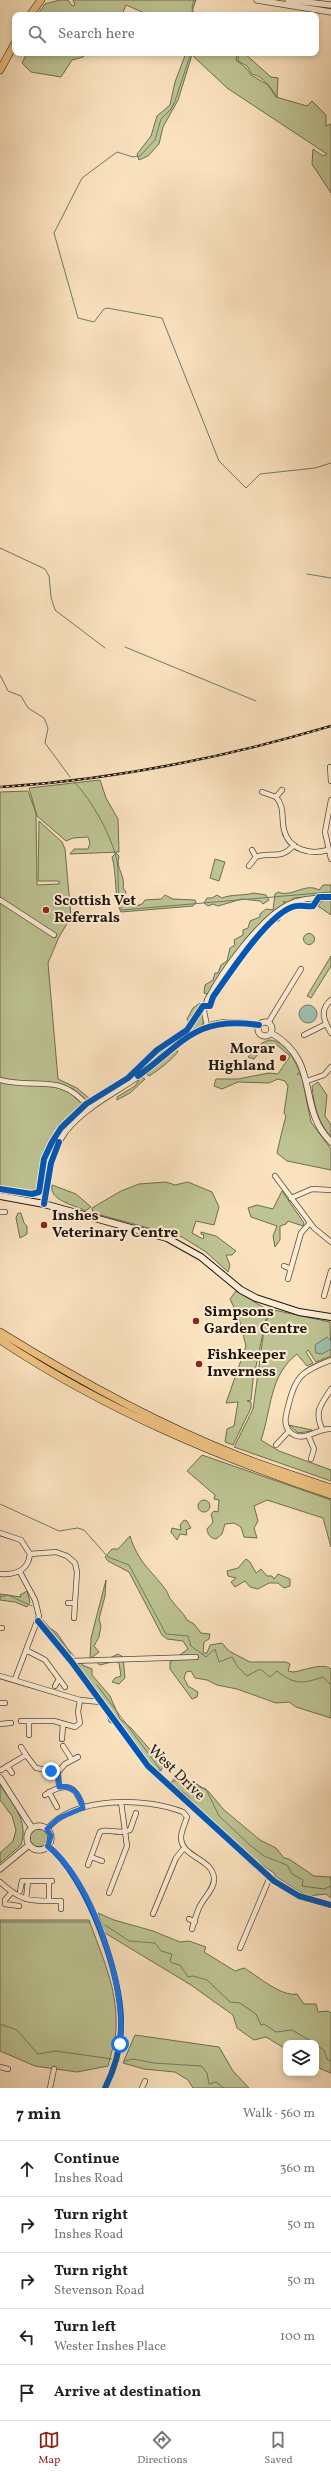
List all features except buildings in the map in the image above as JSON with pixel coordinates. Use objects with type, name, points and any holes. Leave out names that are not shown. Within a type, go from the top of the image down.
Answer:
[{"type":"highway","points":[[32,12],[41,0]]},
{"type":"highway","points":[[0,70],[12,48]]},
{"type":"highway","points":[[0,1332],[72,1376],[194,1437],[240,1456],[331,1488]]},
{"type":"highway","points":[[0,1340],[97,1398],[191,1443],[331,1496]]},
{"type":"main road","points":[[0,1196],[44,1204],[167,1238],[201,1257],[240,1290],[256,1298],[300,1312],[331,1317]]},
{"type":"street","points":[[257,0],[331,12]]},
{"type":"street","points":[[288,0],[331,5]]},
{"type":"street","points":[[330,767],[331,781]]},
{"type":"street","points":[[276,797],[282,790]]},
{"type":"street","points":[[262,792],[276,797],[283,807],[285,832],[294,845],[311,852],[328,850]]},
{"type":"street","points":[[331,800],[325,832],[331,859]]},
{"type":"street","points":[[249,866],[256,857],[264,855],[280,856],[294,845]]},
{"type":"street","points":[[252,850],[256,857]]},
{"type":"street","points":[[207,1026],[204,1011],[207,1000],[253,933],[289,904],[310,898],[331,896]]},
{"type":"street","points":[[0,900],[54,934]]},
{"type":"street","points":[[44,1204],[48,1178],[56,1147],[73,1123],[90,1109],[141,1074],[185,1038],[207,1026],[234,1022],[259,1025],[268,1022],[301,969]]},
{"type":"street","points":[[276,997],[282,1000]]},
{"type":"street","points":[[331,1000],[323,1012],[326,1024],[331,1033]]},
{"type":"street","points":[[268,1022],[272,1027],[272,1033]]},
{"type":"street","points":[[304,1035],[326,1024]]},
{"type":"street","points":[[259,1025],[259,1032],[262,1035],[268,1036],[272,1033]]},
{"type":"street","points":[[310,1032],[313,1036]]},
{"type":"street","points":[[272,1033],[292,1049],[302,1066],[307,1081],[315,1118],[331,1142]]},
{"type":"street","points":[[307,1081],[324,1075],[331,1067]]},
{"type":"street","points":[[0,1080],[17,1084],[45,1082],[62,1085],[80,1097],[90,1109]]},
{"type":"street","points":[[275,1176],[310,1224],[331,1242]]},
{"type":"street","points":[[274,1187],[280,1183]]},
{"type":"street","points":[[291,1198],[312,1189],[331,1190]]},
{"type":"street","points":[[288,1279],[302,1231],[310,1224]]},
{"type":"street","points":[[284,1266],[291,1269]]},
{"type":"street","points":[[324,1296],[329,1287],[331,1271]]},
{"type":"street","points":[[331,1360],[308,1369],[295,1384],[286,1420],[289,1431],[299,1437],[308,1436],[322,1429],[331,1429]]},
{"type":"street","points":[[322,1429],[318,1412],[331,1389]]},
{"type":"street","points":[[276,1445],[289,1431]]},
{"type":"street","points":[[308,1436],[314,1448],[311,1459]]},
{"type":"street","points":[[0,1533],[20,1540],[25,1544],[30,1554],[28,1564],[20,1572],[0,1574]]},
{"type":"street","points":[[30,1554],[56,1552],[72,1559],[77,1572],[74,1618]]},
{"type":"street","points":[[15,1679],[38,1620],[35,1600],[20,1572]]},
{"type":"street","points":[[68,1603],[75,1603]]},
{"type":"street","name":"West Drive","points":[[38,1620],[71,1660],[100,1702],[148,1766],[270,1877],[299,1896],[331,1905]]},
{"type":"street","points":[[26,1650],[45,1660],[65,1687]]},
{"type":"street","points":[[71,1660],[196,1657]]},
{"type":"street","points":[[0,1676],[15,1679],[80,1700],[100,1702]]},
{"type":"street","points":[[54,1686],[59,1679]]},
{"type":"street","points":[[21,1721],[54,1721],[75,1727],[78,1725],[80,1700]]},
{"type":"street","points":[[29,1721],[29,1735]]},
{"type":"street","points":[[0,1724],[11,1723]]},
{"type":"street","points":[[62,1739],[63,1724]]},
{"type":"street","points":[[63,1746],[72,1760]]},
{"type":"street","points":[[21,1747],[36,1768],[58,1772]]},
{"type":"street","points":[[1,1770],[26,1755]]},
{"type":"street","points":[[59,1787],[58,1772],[65,1764],[78,1757]]},
{"type":"street","points":[[7,1766],[12,1773]]},
{"type":"street","points":[[0,1778],[32,1828]]},
{"type":"street","points":[[57,1807],[47,1793],[59,1787],[69,1787],[76,1791],[83,1808]]},
{"type":"street","points":[[47,1829],[59,1818],[83,1808],[121,1802],[160,1805],[183,1812],[187,1817],[181,1834],[184,1848],[210,1868],[214,1879],[192,1929]]},
{"type":"street","points":[[109,1894],[127,1846],[121,1802]]},
{"type":"street","points":[[88,1866],[100,1832],[104,1830],[118,1833],[131,1829],[136,1813]]},
{"type":"street","points":[[40,1826],[47,1829],[51,1836],[48,1846],[39,1850],[29,1845],[28,1834],[32,1828],[40,1826]]},
{"type":"street","points":[[0,1869],[29,1845]]},
{"type":"street","points":[[48,1846],[60,1856],[84,1892],[95,1916],[116,1980],[121,2017],[121,2034],[115,2066],[105,2088]]},
{"type":"street","points":[[153,1914],[176,1858],[184,1848]]},
{"type":"street","points":[[91,1857],[102,1861]]},
{"type":"street","points":[[240,1948],[270,1877]]},
{"type":"street","points":[[26,1900],[28,1881]]},
{"type":"street","points":[[20,1891],[20,1883],[28,1881],[51,1881],[49,1901]]},
{"type":"street","points":[[0,1882],[11,1893],[26,1900],[61,1901],[61,1909]]},
{"type":"street","points":[[111,1886],[118,1888]]},
{"type":"street","points":[[11,1893],[5,1900],[5,1904],[19,1906]]},
{"type":"street","points":[[150,1905],[156,1907]]},
{"type":"street","points":[[188,1919],[194,1922]]},
{"type":"street","points":[[0,2068],[8,2069]]},
{"type":"street","points":[[50,2088],[54,2070]]},
{"type":"street","points":[[142,2088],[145,2081]]},
{"type":"green space","points":[[60,0],[68,0],[72,6],[75,5],[73,0],[196,0],[192,12],[142,12],[126,5],[123,12],[39,12],[45,4]]},
{"type":"green space","points":[[26,56],[84,56],[72,60],[61,77],[31,72],[22,63]]},
{"type":"green space","points":[[185,56],[192,56],[178,100],[163,127],[159,144],[148,156],[139,160],[137,154],[151,136],[157,116],[170,105],[175,82]]},
{"type":"green space","points":[[193,56],[237,56],[236,60],[246,68],[251,75],[268,85],[276,97],[307,106],[312,101],[326,115],[326,126],[331,124],[331,193],[312,164],[313,149],[323,156],[327,154],[227,88]]},
{"type":"green space","points":[[238,56],[247,56],[271,77],[278,78],[277,97],[260,77],[252,74],[247,66],[238,61]]},
{"type":"green space","points":[[100,780],[106,798],[118,819],[119,852],[70,854],[74,849],[88,849],[90,843],[88,837],[73,838],[66,841],[37,816],[29,788]]},
{"type":"green space","points":[[28,791],[36,813],[37,885],[59,884],[59,881],[38,881],[39,821],[62,842],[65,849],[71,917],[59,937],[48,963],[58,1079],[77,1088],[90,1099],[59,1128],[53,1137],[44,1158],[40,1188],[33,1192],[0,1187],[0,792]]},
{"type":"green space","points":[[116,853],[119,856],[118,864],[124,884],[123,888],[126,892],[125,896],[132,903],[133,907],[142,904],[145,900],[161,899],[165,895],[173,899],[195,900],[196,902],[193,906],[121,912],[117,901],[115,870],[112,857]]},
{"type":"green space","points":[[215,859],[225,862],[219,881],[210,878]]},
{"type":"green space","points":[[323,885],[331,885],[331,895],[294,898],[288,903],[283,901],[285,905],[284,909],[279,913],[281,917],[279,921],[272,922],[268,929],[263,929],[250,941],[244,954],[221,982],[217,981],[217,989],[212,996],[204,993],[205,985],[213,980],[215,973],[218,973],[221,965],[227,961],[230,948],[235,945],[234,940],[243,935],[243,930],[248,928],[250,921],[260,917],[260,914],[266,909],[273,910],[275,894],[278,892],[288,893],[309,888],[319,890]]},
{"type":"green space","points":[[254,893],[266,895],[269,900],[263,904],[260,901],[242,899],[218,906],[213,904],[208,906],[204,903],[207,898],[212,898],[217,895],[222,898]]},
{"type":"green space","points":[[331,899],[331,915],[318,906],[322,901]]},
{"type":"green space","points":[[309,933],[313,935],[315,939],[313,943],[309,945],[305,943],[303,939],[305,935]]},
{"type":"green space","points":[[331,956],[331,966],[311,998],[307,996]]},
{"type":"green space","points":[[200,1003],[202,1005],[189,1023],[187,1019],[193,1008]]},
{"type":"green space","points":[[204,1007],[203,1026],[137,1076],[92,1103],[126,1080],[155,1053],[186,1032]]},
{"type":"green space","points":[[269,1040],[275,1041],[285,1047],[292,1056],[300,1072],[297,1074],[300,1074],[302,1078],[311,1122],[331,1149],[331,1170],[287,1161],[277,1153],[286,1116],[284,1113],[288,1086],[285,1081],[278,1079],[269,1083],[238,1082],[222,1089],[214,1086],[216,1079],[238,1079],[269,1073],[278,1074],[290,1056],[277,1045],[266,1045],[254,1059],[248,1057],[262,1043]]},
{"type":"green space","points":[[175,1048],[178,1052],[171,1059],[149,1076],[147,1074]]},
{"type":"green space","points":[[141,1077],[145,1079],[130,1093],[117,1100],[117,1097],[135,1086]]},
{"type":"green space","points":[[318,1082],[327,1095],[325,1116],[331,1125],[331,1137],[323,1126],[315,1107],[312,1086]]},
{"type":"green space","points":[[166,1182],[175,1185],[188,1182],[212,1192],[219,1207],[214,1225],[196,1221],[192,1233],[203,1239],[204,1235],[201,1234],[201,1232],[216,1236],[236,1251],[232,1255],[226,1255],[230,1265],[228,1272],[206,1252],[182,1237],[93,1213],[92,1208],[121,1191],[139,1184]]},
{"type":"green space","points":[[52,1185],[76,1194],[91,1207],[85,1211],[63,1201],[54,1195]]},
{"type":"green space","points":[[282,1191],[304,1223],[303,1226],[288,1221],[286,1224],[280,1226],[280,1240],[275,1247],[273,1236],[277,1226],[251,1217],[248,1208],[257,1205],[273,1209]]},
{"type":"green space","points":[[18,1213],[21,1213],[24,1223],[27,1226],[27,1234],[20,1238],[16,1218]]},
{"type":"green space","points":[[236,1291],[268,1310],[253,1380],[251,1400],[247,1401],[251,1402],[251,1408],[233,1445],[225,1442],[227,1429],[234,1426],[238,1402],[226,1403],[246,1346],[239,1318],[230,1299]]},
{"type":"green space","points":[[274,1310],[330,1322],[331,1356],[316,1362],[308,1350],[306,1352],[313,1363],[307,1366],[297,1354],[288,1363],[276,1382],[261,1440],[279,1451],[331,1470],[331,1481],[234,1447],[253,1409],[264,1330],[267,1319]]},
{"type":"green space","points":[[289,1425],[312,1430],[312,1431],[298,1433]]},
{"type":"green space","points":[[202,1455],[331,1500],[331,1547],[323,1518],[267,1500],[254,1506],[258,1521],[254,1528],[257,1538],[244,1537],[241,1527],[234,1523],[225,1524],[222,1534],[216,1539],[211,1537],[207,1529],[213,1522],[211,1514],[214,1511],[218,1512],[219,1500],[214,1499],[215,1495],[187,1471]]},
{"type":"green space","points":[[204,1500],[208,1502],[210,1506],[208,1510],[204,1512],[200,1510],[198,1506],[200,1502]]},
{"type":"green space","points":[[184,1520],[187,1521],[191,1528],[186,1530],[187,1535],[180,1534],[177,1540],[171,1532],[172,1528],[181,1530],[180,1525]]},
{"type":"green space","points":[[130,1536],[133,1545],[145,1565],[166,1590],[171,1600],[187,1620],[194,1624],[201,1633],[210,1634],[209,1639],[204,1642],[203,1653],[207,1653],[210,1645],[222,1643],[229,1651],[250,1662],[286,1662],[290,1664],[288,1671],[293,1672],[323,1666],[331,1669],[331,1718],[296,1707],[289,1702],[276,1703],[237,1689],[195,1678],[191,1671],[186,1672],[184,1678],[188,1686],[198,1692],[197,1697],[192,1699],[170,1669],[170,1662],[188,1649],[183,1641],[167,1639],[162,1635],[129,1572],[108,1561],[105,1557],[112,1549],[118,1549]]},
{"type":"green space","points":[[246,1559],[250,1562],[256,1573],[261,1569],[267,1576],[272,1576],[274,1579],[278,1574],[290,1579],[290,1586],[284,1588],[278,1583],[269,1583],[258,1589],[250,1587],[245,1581],[235,1587],[231,1582],[236,1578],[228,1576],[227,1571],[238,1568]]},
{"type":"green space","points":[[106,1580],[105,1596],[99,1619],[101,1626],[99,1637],[94,1646],[99,1652],[90,1659],[91,1638]]},
{"type":"green space","points":[[27,1591],[30,1602],[27,1607],[15,1602],[0,1600],[0,1594],[21,1597],[20,1595]]},
{"type":"green space","points":[[44,1624],[57,1633],[71,1654],[69,1655]]},
{"type":"green space","points":[[118,1654],[123,1657],[125,1678],[119,1684],[112,1682],[115,1678],[121,1676],[119,1663],[115,1661],[100,1665],[96,1662],[99,1658],[104,1661]]},
{"type":"green space","points":[[75,1663],[83,1663],[82,1665],[92,1669],[92,1675],[110,1696],[120,1719],[131,1728],[162,1763],[163,1766],[161,1771],[152,1767],[118,1725],[109,1722],[104,1700],[92,1687],[87,1678],[80,1678],[80,1666]]},
{"type":"green space","points":[[172,1781],[192,1781],[209,1792],[223,1809],[260,1840],[276,1848],[284,1858],[289,1859],[314,1876],[331,1877],[331,1898],[326,1894],[307,1896],[276,1877],[274,1873],[248,1855],[192,1802],[188,1796],[172,1784]]},
{"type":"green space","points":[[0,1785],[18,1813],[23,1828],[23,1836],[21,1845],[0,1863],[0,1853],[13,1841],[16,1830],[12,1816],[0,1800]]},
{"type":"green space","points":[[39,1829],[45,1832],[48,1838],[45,1844],[39,1847],[33,1844],[30,1838],[33,1832]]},
{"type":"green space","points":[[98,1913],[114,1920],[153,1931],[180,1942],[189,1941],[206,1947],[204,1952],[235,1971],[244,1968],[277,1989],[291,1994],[297,1994],[304,2004],[316,2004],[318,2012],[328,2011],[331,2013],[331,2073],[319,2067],[319,2040],[283,2040],[283,2047],[266,2037],[254,2040],[237,2028],[233,2015],[191,1985],[105,1933]]},
{"type":"green space","points":[[0,1920],[89,1920],[112,1985],[116,2013],[116,2032],[108,2066],[77,2072],[35,2066],[0,2051]]},
{"type":"green space","points":[[135,2035],[219,2047],[233,2071],[249,2088],[193,2088],[188,2080],[175,2072],[144,2069],[123,2063]]},
{"type":"shaded area","points":[[308,1005],[314,1008],[317,1014],[314,1020],[308,1023],[302,1020],[299,1014],[302,1008]]},
{"type":"shaded area","points":[[327,1337],[331,1341],[331,1349],[322,1354],[316,1353],[315,1345]]},
{"type":"waterway","points":[[193,12],[192,7],[194,0]]},
{"type":"waterway","points":[[190,56],[175,101],[171,109],[161,119],[155,140],[140,156],[133,157],[117,152],[82,178],[54,233],[78,318],[94,322],[104,309],[107,308],[162,318],[219,461],[246,488],[260,474],[315,468],[331,463]]},
{"type":"waterway","points":[[0,548],[45,569],[49,576],[51,597],[55,610],[105,648]]},
{"type":"waterway","points":[[307,574],[331,578]]},
{"type":"waterway","points":[[125,647],[256,701]]},
{"type":"waterway","points":[[0,675],[8,691],[21,696],[28,708],[44,718],[48,728],[45,743],[70,777]]},
{"type":"waterway","points":[[75,783],[88,799],[111,841],[117,861],[119,901],[122,910],[331,892]]},
{"type":"waterway","points":[[0,1504],[59,1531],[78,1528],[84,1530],[108,1557],[129,1565],[166,1634],[188,1636],[191,1646],[206,1657],[215,1649],[219,1662],[232,1657],[237,1666],[247,1676],[260,1669],[270,1677],[277,1671],[283,1676],[299,1682],[323,1677],[331,1685]]},
{"type":"waterway","points":[[0,1597],[8,1595],[32,1606]]},
{"type":"waterway","points":[[43,1620],[74,1656]]},
{"type":"waterway","points":[[97,1685],[160,1769]]},
{"type":"waterway","points":[[173,1779],[206,1789],[219,1816],[264,1856],[287,1865],[292,1874],[303,1880],[302,1886],[324,1889],[331,1886]]},
{"type":"waterway","points":[[0,1922],[90,1922]]},
{"type":"waterway","points":[[105,1925],[129,1941],[155,1943],[161,1951],[172,1954],[170,1961],[180,1965],[188,1977],[193,1976],[207,1980],[230,2002],[240,2003],[256,2014],[261,2025],[264,2024],[276,2032],[292,2030],[309,2040]]},
{"type":"waterway","points":[[0,2024],[17,2030],[38,2054],[56,2051],[112,2059]]},
{"type":"waterway","points":[[319,2047],[324,2050],[327,2059],[331,2061]]},
{"type":"waterway","points":[[125,2061],[133,2059],[154,2063],[201,2066],[207,2073],[209,2084],[216,2082],[224,2088]]},
{"type":"railway","points":[[0,787],[84,779],[167,766],[208,758],[290,738],[331,726]]},
{"type":"cycle path","points":[[0,1189],[32,1194],[39,1192],[44,1159],[61,1128],[86,1104],[128,1078],[157,1050],[187,1030],[203,1006],[210,1006],[213,997],[249,947],[271,922],[292,907],[313,906],[319,897],[331,897]]},
{"type":"cycle path","points":[[138,1076],[192,1034],[205,1028],[220,1024],[237,1023],[259,1025]]},
{"type":"cycle path","points":[[44,1204],[51,1163],[59,1142]]},
{"type":"cycle path","points":[[38,1621],[71,1661],[148,1766],[274,1881],[299,1896],[331,1905]]},
{"type":"cycle path","points":[[48,1846],[62,1861],[76,1880],[89,1904],[100,1929],[116,1982],[120,2005],[120,2042],[112,2073],[105,2088]]},
{"type":"place","name":"Scottish Vet Referrals","points":[[46,910]]},
{"type":"place","name":"Morar Highland","points":[[283,1058]]},
{"type":"place","name":"Inshes Veterinary Centre","points":[[44,1225]]},
{"type":"place","name":"Simpsons Garden Centre","points":[[196,1321]]},
{"type":"place","name":"Fishkeeper Inverness","points":[[199,1364]]},
{"type":"route","points":[[51,1771],[58,1772],[57,1777],[59,1787],[69,1787],[76,1791],[79,1795],[83,1808],[66,1814],[54,1821],[47,1829],[51,1836],[48,1846],[60,1856],[75,1878],[84,1892],[95,1916],[116,1980],[121,2017],[120,2044]]}]
